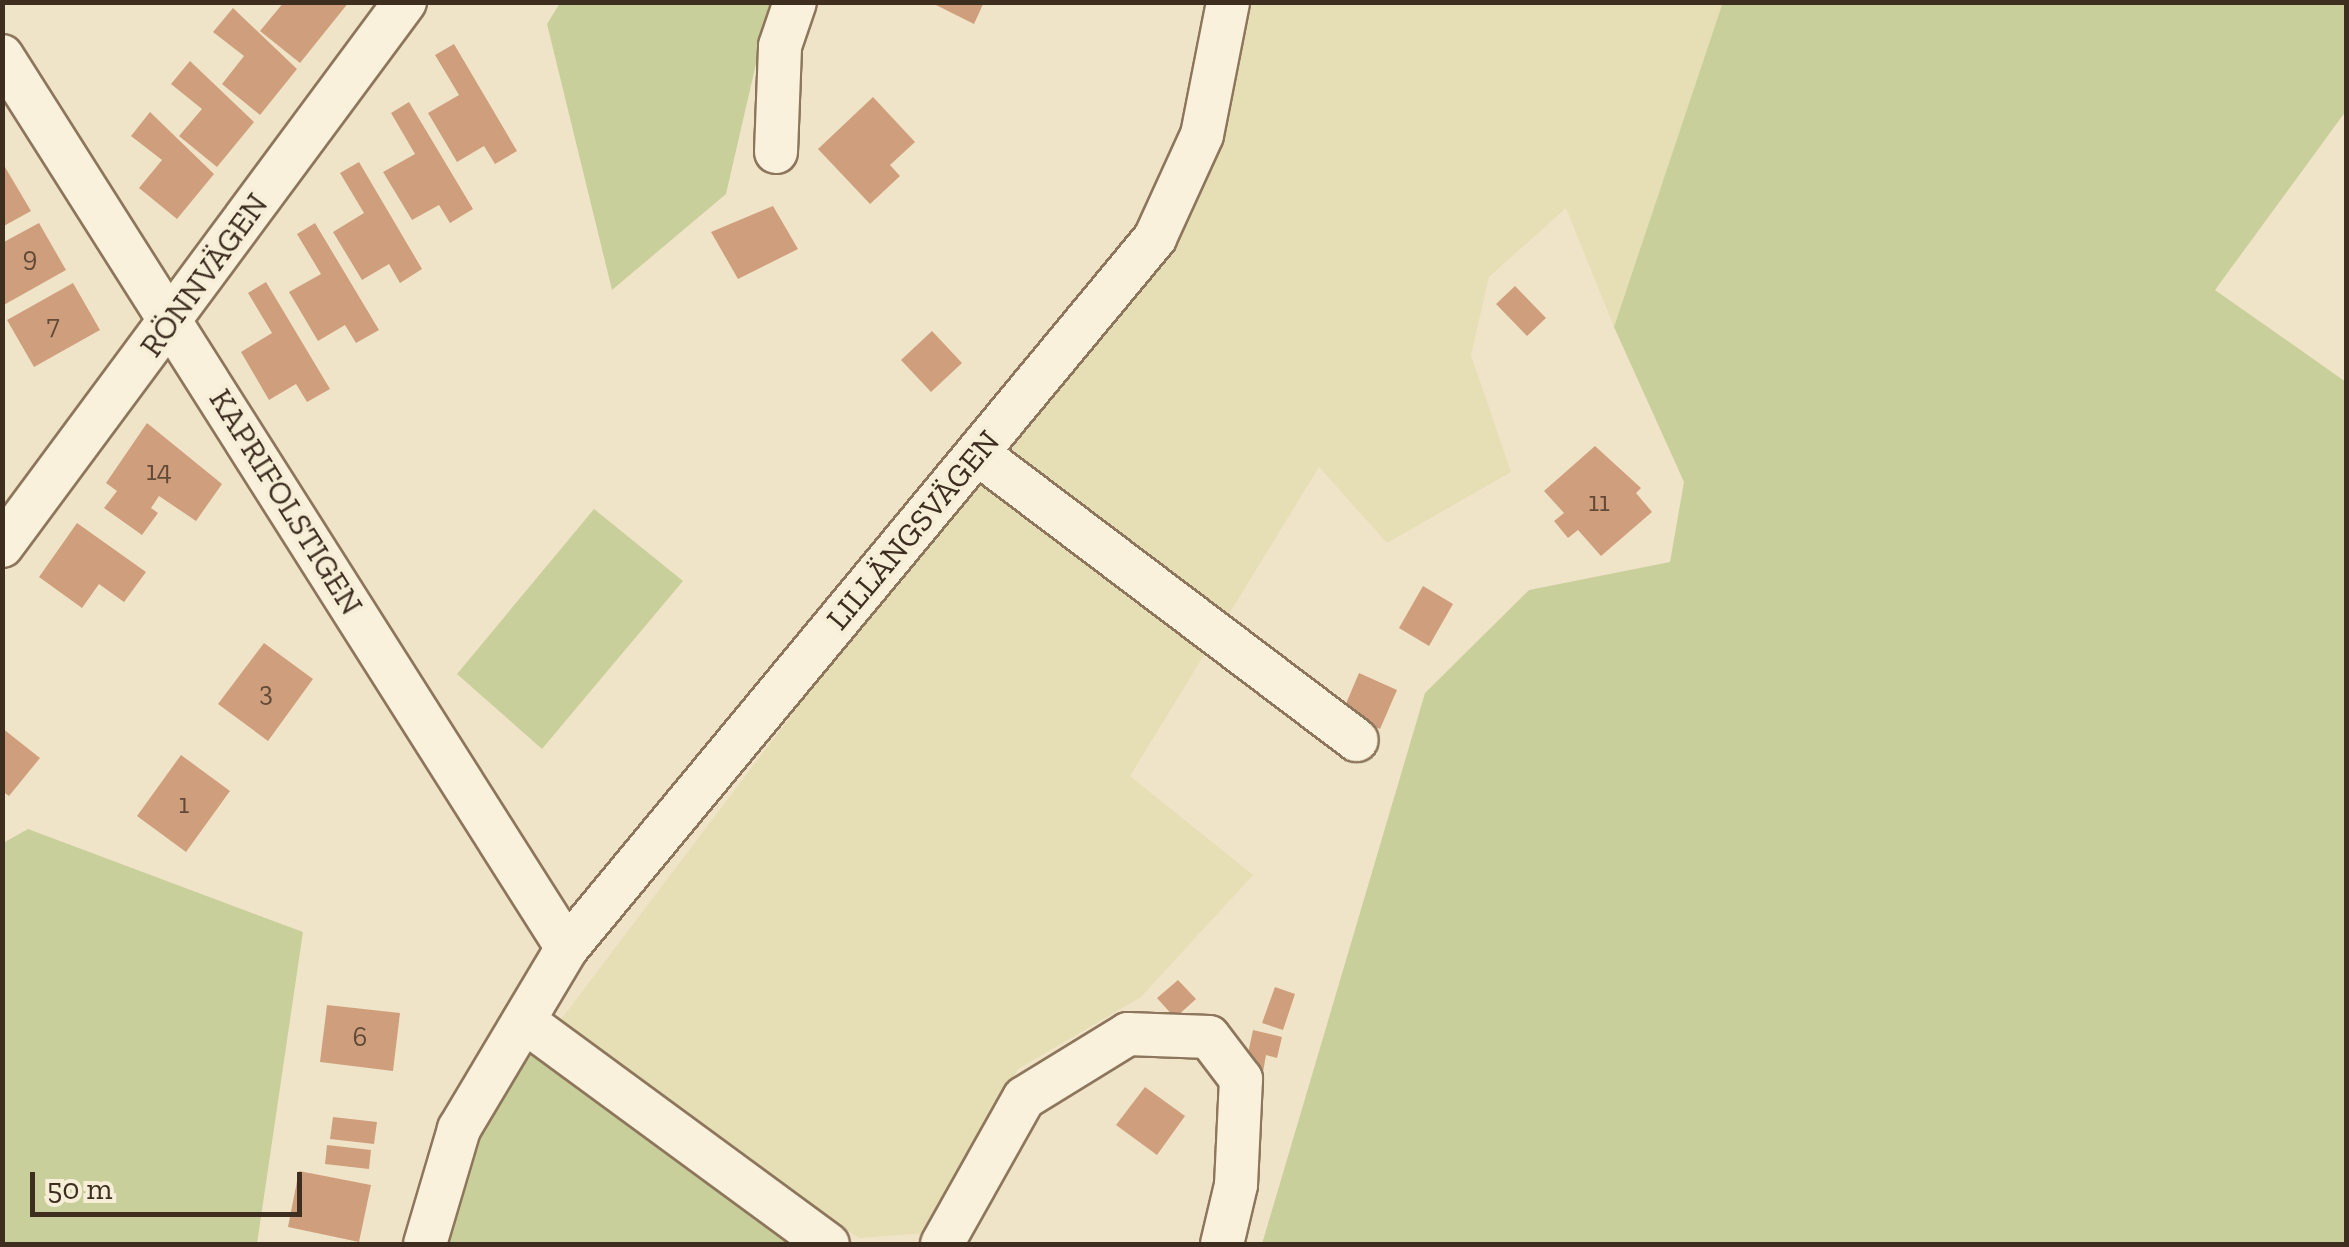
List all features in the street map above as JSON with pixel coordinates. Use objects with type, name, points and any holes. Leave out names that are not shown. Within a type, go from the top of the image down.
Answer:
[{"type":"street","name":"RÖNNVÄGEN","points":[[2,546],[405,2]]},
{"type":"street","points":[[776,152],[780,46],[795,2]]},
{"type":"street","name":"LILLÄNGSVÄGEN","points":[[425,1244],[459,1129],[568,948],[1154,238],[1202,135],[1228,2]]},
{"type":"street","name":"KAPRIFOLSTIGEN","points":[[2,56],[568,948]]},
{"type":"street","points":[[977,453],[1357,740]]},
{"type":"street","points":[[524,1021],[828,1244]]},
{"type":"street","points":[[942,1244],[1024,1098],[1128,1034],[1209,1036],[1241,1079],[1236,1185],[1222,1244]]},
{"type":"shaded area","points":[[1245,3],[1723,3],[1614,327],[1566,208],[1489,277],[1471,355],[1511,472],[1387,543],[1319,467],[1130,776],[1253,875],[1141,997],[1018,1069],[926,1233],[859,1238],[553,1030],[999,441],[1169,240]]},
{"type":"green space","points":[[1723,2],[2346,3],[2346,111],[2215,290],[2346,382],[2346,1244],[1262,1244],[1425,693],[1529,590],[1670,562],[1684,482],[1614,327]]},
{"type":"green space","points":[[560,3],[770,3],[726,194],[612,290],[547,24]]},
{"type":"green space","points":[[594,509],[683,581],[542,749],[457,674]]},
{"type":"green space","points":[[28,829],[303,932],[257,1244],[3,1244],[3,843]]},
{"type":"green space","points":[[532,1048],[807,1244],[434,1244],[454,1170]]},
{"type":"building","points":[[284,2],[349,2],[300,63],[260,31]]},
{"type":"building","points":[[930,2],[984,2],[974,24]]},
{"type":"building","points":[[233,8],[297,69],[260,115],[222,84],[244,56],[213,32]]},
{"type":"building","points":[[454,44],[517,151],[495,164],[484,146],[457,162],[428,113],[459,95],[435,55]]},
{"type":"building","points":[[190,61],[254,122],[217,167],[179,136],[202,109],[171,84]]},
{"type":"building","points":[[873,97],[915,142],[890,165],[900,176],[870,204],[818,149]]},
{"type":"building","points":[[409,102],[473,209],[450,223],[439,205],[412,220],[383,172],[415,154],[391,113]]},
{"type":"building","points":[[150,112],[214,174],[177,219],[139,188],[162,160],[131,136]]},
{"type":"building","points":[[2,162],[31,211],[2,227]]},
{"type":"building","points":[[359,162],[422,269],[400,283],[389,264],[362,280],[333,232],[364,213],[340,173]]},
{"type":"building","points":[[773,206],[798,249],[738,279],[711,232]]},
{"type":"building","points":[[39,223],[66,270],[2,306],[2,243]]},
{"type":"building","points":[[315,223],[379,330],[356,343],[345,325],[318,341],[289,292],[321,274],[297,234]]},
{"type":"building","points":[[266,282],[330,389],[307,402],[296,384],[269,400],[241,352],[272,333],[248,293]]},
{"type":"building","points":[[73,283],[100,330],[34,367],[7,320]]},
{"type":"building","points":[[1515,286],[1546,318],[1527,336],[1496,304]]},
{"type":"building","points":[[932,331],[962,363],[931,392],[901,360]]},
{"type":"building","points":[[147,423],[222,484],[196,521],[159,496],[151,508],[158,513],[142,535],[104,508],[117,491],[106,483]]},
{"type":"building","points":[[1595,446],[1641,488],[1636,493],[1652,512],[1601,556],[1578,530],[1568,538],[1554,521],[1564,513],[1544,491]]},
{"type":"building","points":[[77,523],[146,572],[124,602],[99,584],[82,608],[39,577]]},
{"type":"building","points":[[1423,586],[1453,604],[1429,646],[1399,628]]},
{"type":"building","points":[[264,643],[313,679],[268,741],[218,704]]},
{"type":"building","points":[[1359,673],[1397,690],[1380,729],[1342,713]]},
{"type":"building","points":[[2,728],[40,758],[9,796],[2,791]]},
{"type":"building","points":[[181,755],[230,791],[186,852],[137,816]]},
{"type":"building","points":[[1178,980],[1196,999],[1175,1018],[1157,998]]},
{"type":"building","points":[[1275,987],[1295,994],[1283,1030],[1262,1023]]},
{"type":"building","points":[[327,1005],[400,1013],[393,1071],[320,1062]]},
{"type":"building","points":[[1253,1030],[1282,1037],[1277,1058],[1266,1055],[1263,1072],[1245,1067]]},
{"type":"building","points":[[1145,1087],[1185,1116],[1157,1155],[1116,1125]]},
{"type":"building","points":[[333,1117],[377,1122],[374,1144],[330,1139]]},
{"type":"building","points":[[327,1145],[371,1150],[369,1169],[325,1164]]},
{"type":"building","points":[[299,1171],[371,1185],[359,1242],[288,1227]]}]
